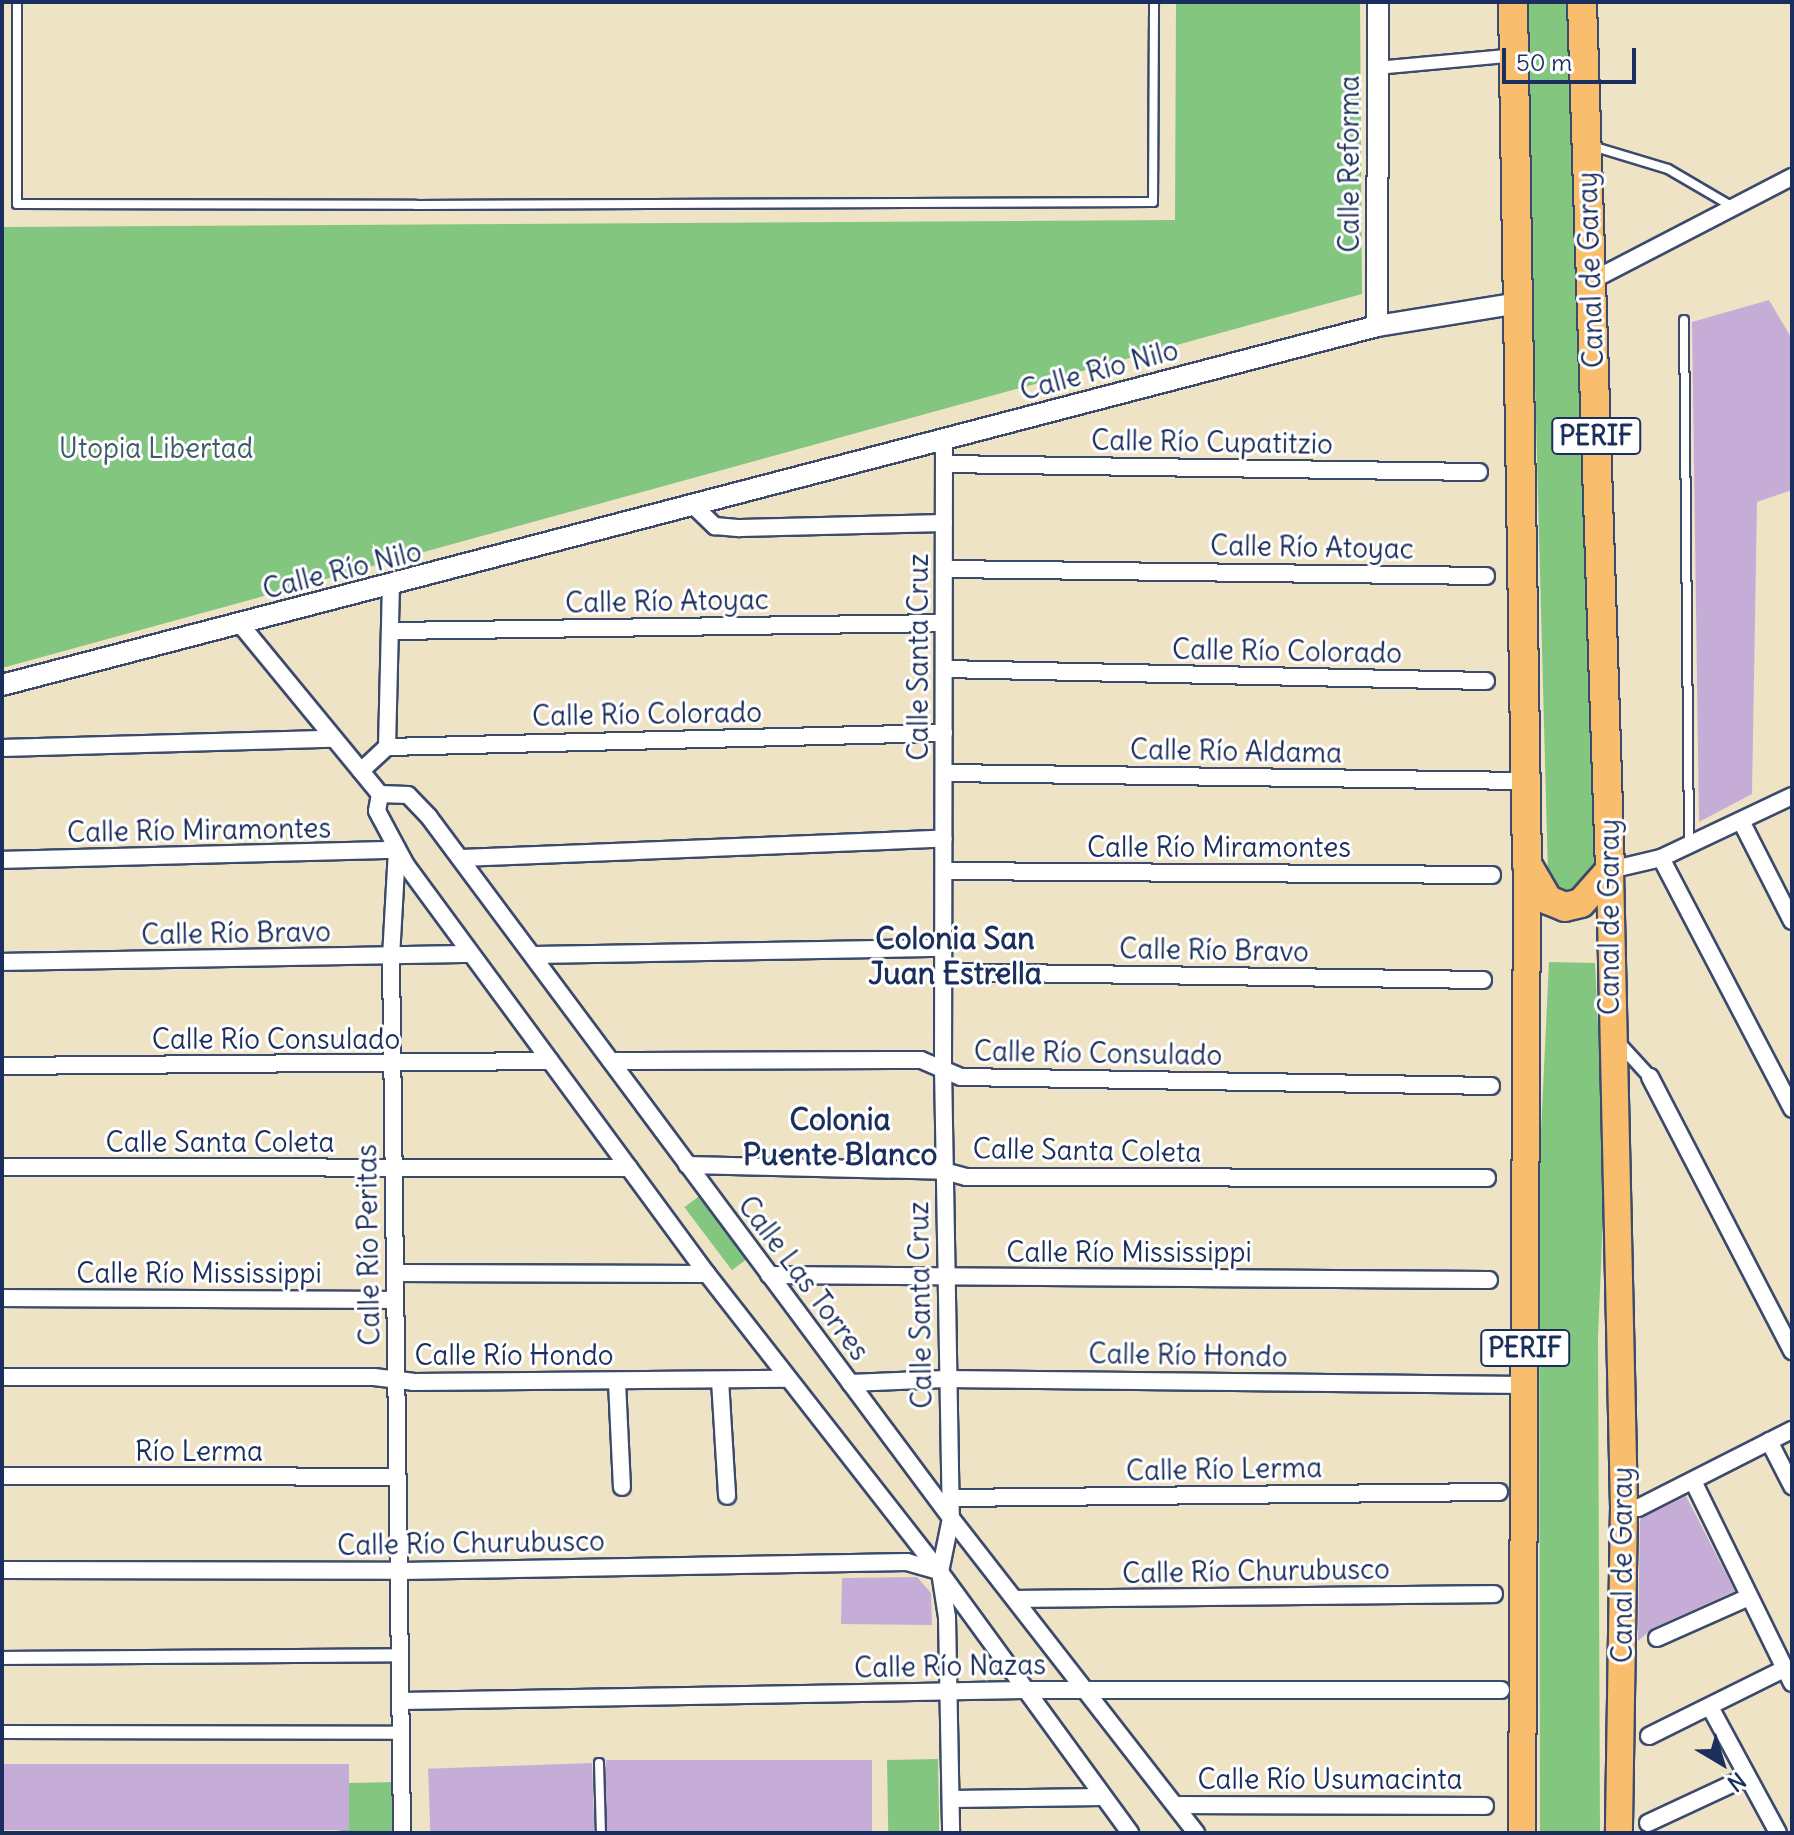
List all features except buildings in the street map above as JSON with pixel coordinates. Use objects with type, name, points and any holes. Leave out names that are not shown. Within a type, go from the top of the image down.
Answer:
[{"type":"highway","name":"PERIF","points":[[1513,2],[1527,864]]},
{"type":"highway","name":"Canal de Garay","points":[[1582,2],[1610,870]]},
{"type":"highway","points":[[1527,864],[1548,900],[1565,907],[1581,903],[1610,870]]},
{"type":"main road","name":"PERIF","points":[[1522,1833],[1527,864]]},
{"type":"main road","name":"Canal de Garay","points":[[1610,870],[1610,1034],[1631,1508],[1619,1833]]},
{"type":"street","name":"Calle Reforma","points":[[1377,326],[1378,2]]},
{"type":"street","points":[[1377,68],[1516,55]]},
{"type":"street","points":[[1591,281],[1792,177]]},
{"type":"street","name":"Calle Río Nilo","points":[[2,685],[695,507],[1377,326],[1519,303]]},
{"type":"street","name":"Calle Santa Cruz","points":[[944,439],[945,1379],[951,1518],[940,1572],[949,1693],[951,1833]]},
{"type":"street","name":"Calle Río Cupatitzio","points":[[944,464],[1479,472]]},
{"type":"street","points":[[695,507],[715,526],[740,528],[944,523]]},
{"type":"street","name":"Calle Río Atoyac","points":[[945,569],[1486,576]]},
{"type":"street","points":[[361,771],[387,747],[391,586]]},
{"type":"street","name":"Calle Río Atoyac","points":[[392,631],[943,623]]},
{"type":"street","points":[[241,625],[331,739],[380,794],[377,811],[397,850],[470,954],[785,1379],[940,1572],[1130,1833]]},
{"type":"street","name":"Calle Río Colorado","points":[[944,669],[1486,681]]},
{"type":"street","name":"Calle Río Colorado","points":[[387,747],[944,733]]},
{"type":"street","points":[[2,748],[331,739]]},
{"type":"street","name":"Calle Río Aldama","points":[[944,773],[1527,781]]},
{"type":"street","name":"Calle Las Torres","points":[[380,794],[408,795],[461,858],[951,1518],[1019,1599],[1196,1833]]},
{"type":"street","points":[[1610,870],[1661,858],[1792,796]]},
{"type":"street","points":[[1741,821],[1792,921]]},
{"type":"street","points":[[461,858],[944,839]]},
{"type":"street","name":"Calle Río Miramontes","points":[[2,860],[397,850]]},
{"type":"street","name":"Calle Río Peritas","points":[[397,850],[391,957],[391,1065],[402,1833]]},
{"type":"street","points":[[1661,858],[1792,1109]]},
{"type":"street","name":"Calle Río Miramontes","points":[[945,871],[1492,875]]},
{"type":"street","points":[[534,955],[944,948]]},
{"type":"street","name":"Calle Río Bravo","points":[[2,962],[470,954]]},
{"type":"street","name":"Calle Río Bravo","points":[[944,972],[1483,980]]},
{"type":"street","points":[[1610,1034],[1650,1077],[1792,1351]]},
{"type":"street","name":"Calle Río Consulado","points":[[611,1061],[921,1060],[961,1077],[1491,1086]]},
{"type":"street","name":"Calle Río Consulado","points":[[2,1066],[391,1065],[550,1061]]},
{"type":"street","name":"Calle Santa Coleta","points":[[687,1165],[944,1171],[966,1177],[1487,1178]]},
{"type":"street","name":"Calle Santa Coleta","points":[[2,1167],[629,1168]]},
{"type":"street","points":[[395,1273],[707,1274]]},
{"type":"street","name":"Calle Río Mississippi","points":[[769,1275],[1489,1280]]},
{"type":"street","name":"Calle Río Mississippi","points":[[2,1298],[395,1300]]},
{"type":"street","name":"Calle Río Hondo","points":[[2,1377],[617,1382],[785,1379]]},
{"type":"street","name":"Calle Río Hondo","points":[[850,1383],[945,1379],[1525,1385]]},
{"type":"street","points":[[720,1380],[727,1496]]},
{"type":"street","points":[[617,1382],[622,1487]]},
{"type":"street","points":[[1631,1508],[1693,1481],[1792,1430]]},
{"type":"street","points":[[1769,1441],[1792,1486]]},
{"type":"street","name":"Río Lerma","points":[[2,1476],[396,1477]]},
{"type":"street","points":[[1620,1747],[1788,1676],[1693,1481]]},
{"type":"street","name":"Calle Río Lerma","points":[[950,1498],[1499,1492]]},
{"type":"street","name":"Calle Río Churubusco","points":[[2,1570],[400,1571],[907,1562],[940,1572]]},
{"type":"street","name":"Calle Río Churubusco","points":[[1019,1599],[1494,1594]]},
{"type":"street","points":[[1657,1638],[1749,1597]]},
{"type":"street","points":[[2,1658],[400,1655]]},
{"type":"street","name":"Calle Río Nazas","points":[[401,1701],[1023,1690],[1501,1690]]},
{"type":"street","points":[[1710,1707],[1778,1833]]},
{"type":"street","points":[[2,1732],[401,1733]]},
{"type":"street","points":[[1648,1823],[1747,1777]]},
{"type":"street","points":[[951,1799],[1102,1797]]},
{"type":"street","name":"Calle Río Usumacinta","points":[[1176,1805],[1485,1806]]},
{"type":"lane","points":[[17,2],[17,204],[416,205],[1153,202],[1154,2]]},
{"type":"lane","points":[[1585,145],[1668,169],[1733,207]]},
{"type":"lane","points":[[1684,320],[1689,845]]},
{"type":"lane","points":[[599,1763],[601,1833]]},
{"type":"green space","name":"Utopia Libertad","points":[[2,2],[3,227],[1175,220],[1176,2],[1360,2],[1362,294],[2,668]]},
{"type":"green space","points":[[1525,2],[1571,2],[1595,878],[1566,896],[1554,890],[1548,876]]},
{"type":"green space","points":[[1549,962],[1595,963],[1605,1170],[1598,1337],[1600,1833],[1540,1833],[1539,1174]]},
{"type":"green space","points":[[702,1194],[750,1257],[732,1270],[684,1207]]},
{"type":"green space","points":[[938,1759],[939,1833],[888,1833],[887,1760]]},
{"type":"green space","points":[[396,1782],[396,1833],[323,1833],[349,1829],[349,1783]]},
{"type":"district","name":"Colonia San Juan Estrella","points":[[955,955]]},
{"type":"district","name":"Colonia Puente Blanco","points":[[840,1136]]}]
